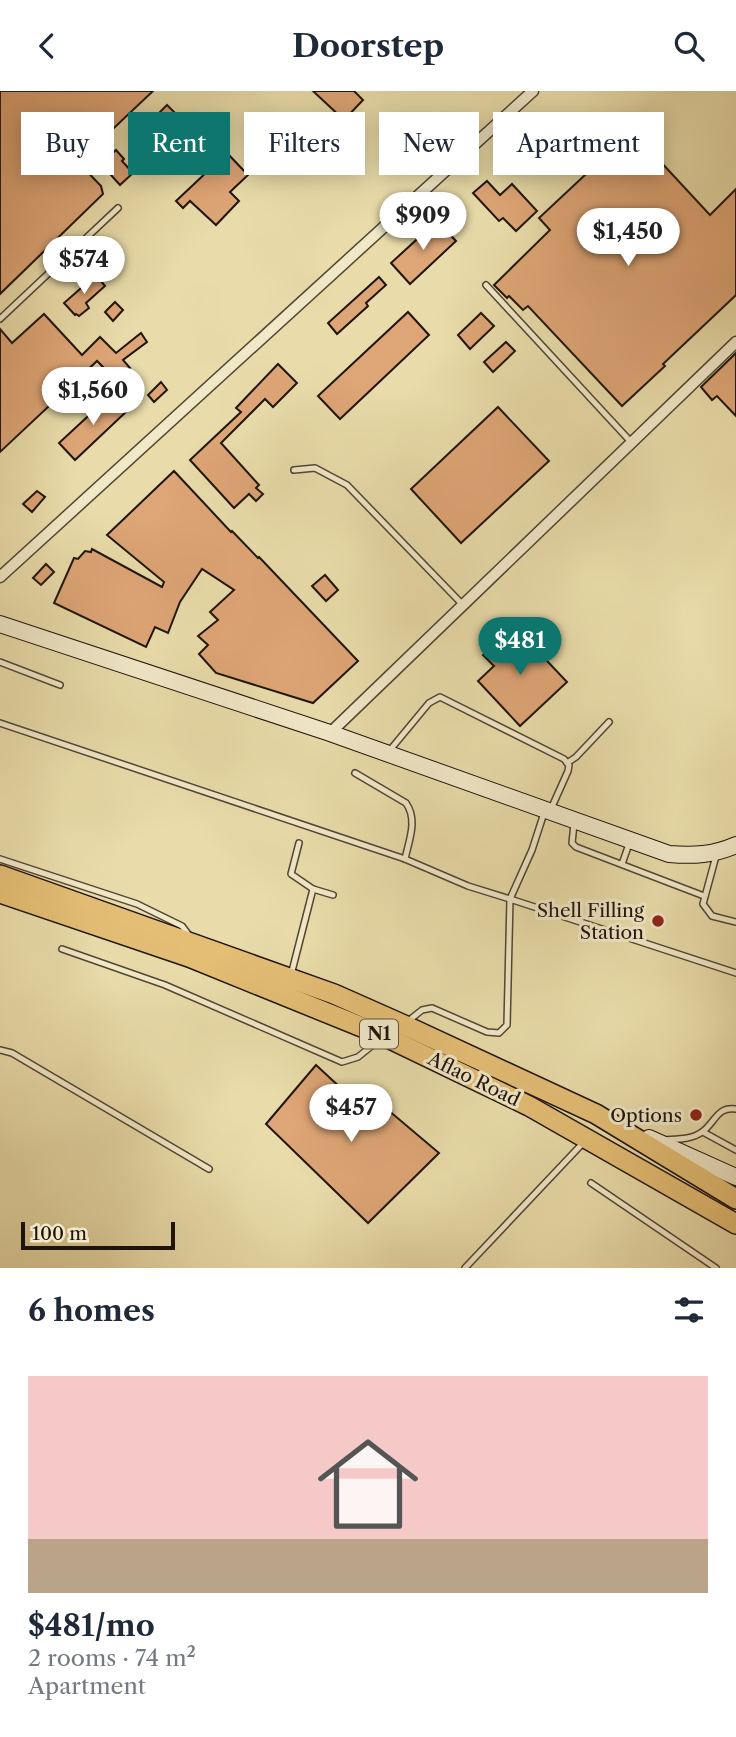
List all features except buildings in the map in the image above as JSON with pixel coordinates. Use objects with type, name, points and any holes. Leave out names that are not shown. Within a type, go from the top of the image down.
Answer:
[{"type":"highway","name":"Aflao Road","points":[[0,875],[290,978],[404,1025],[596,1114],[736,1199]]},
{"type":"highway","name":"Aflao Road","points":[[0,893],[189,957],[384,1035],[529,1105],[736,1224]]},
{"type":"street","points":[[0,577],[533,91]]},
{"type":"street","points":[[330,733],[736,342]]},
{"type":"street","points":[[0,624],[330,733],[669,854],[695,856],[717,853],[736,845]]},
{"type":"street","name":"Aflao Road","points":[[596,1114],[736,1177]]},
{"type":"lane","points":[[0,319],[118,208]]},
{"type":"lane","points":[[486,285],[631,443]]},
{"type":"lane","points":[[294,470],[315,468],[347,485],[463,605]]},
{"type":"lane","points":[[0,662],[60,685]]},
{"type":"lane","points":[[387,754],[429,703],[440,697],[567,763]]},
{"type":"lane","points":[[567,763],[609,722]]},
{"type":"lane","points":[[0,723],[405,859],[468,886],[736,973]]},
{"type":"lane","points":[[404,1025],[422,1010],[432,1008],[487,1032],[499,1033],[507,1025],[510,899],[547,811],[568,771],[567,763]]},
{"type":"lane","points":[[355,773],[406,803],[411,810],[414,820],[405,859]]},
{"type":"lane","points":[[575,821],[572,843],[704,896]]},
{"type":"lane","points":[[622,864],[630,841]]},
{"type":"lane","points":[[299,843],[291,874],[313,888],[333,895]]},
{"type":"lane","points":[[717,853],[703,904],[712,916],[736,922]]},
{"type":"lane","points":[[0,859],[137,904],[182,926],[194,943]]},
{"type":"lane","points":[[290,978],[313,888]]},
{"type":"lane","points":[[62,949],[164,985],[342,1062],[358,1057],[384,1035]]},
{"type":"lane","points":[[0,1049],[12,1053],[209,1169]]},
{"type":"lane","points":[[654,1140],[687,1138],[703,1132],[725,1108],[736,1109]]},
{"type":"lane","points":[[703,1132],[736,1150]]},
{"type":"lane","points":[[466,1268],[588,1138]]},
{"type":"lane","points":[[591,1183],[716,1268]]},
{"type":"place","name":"Shell Filling Station","points":[[658,921]]},
{"type":"place","name":"Options","points":[[696,1115]]}]
